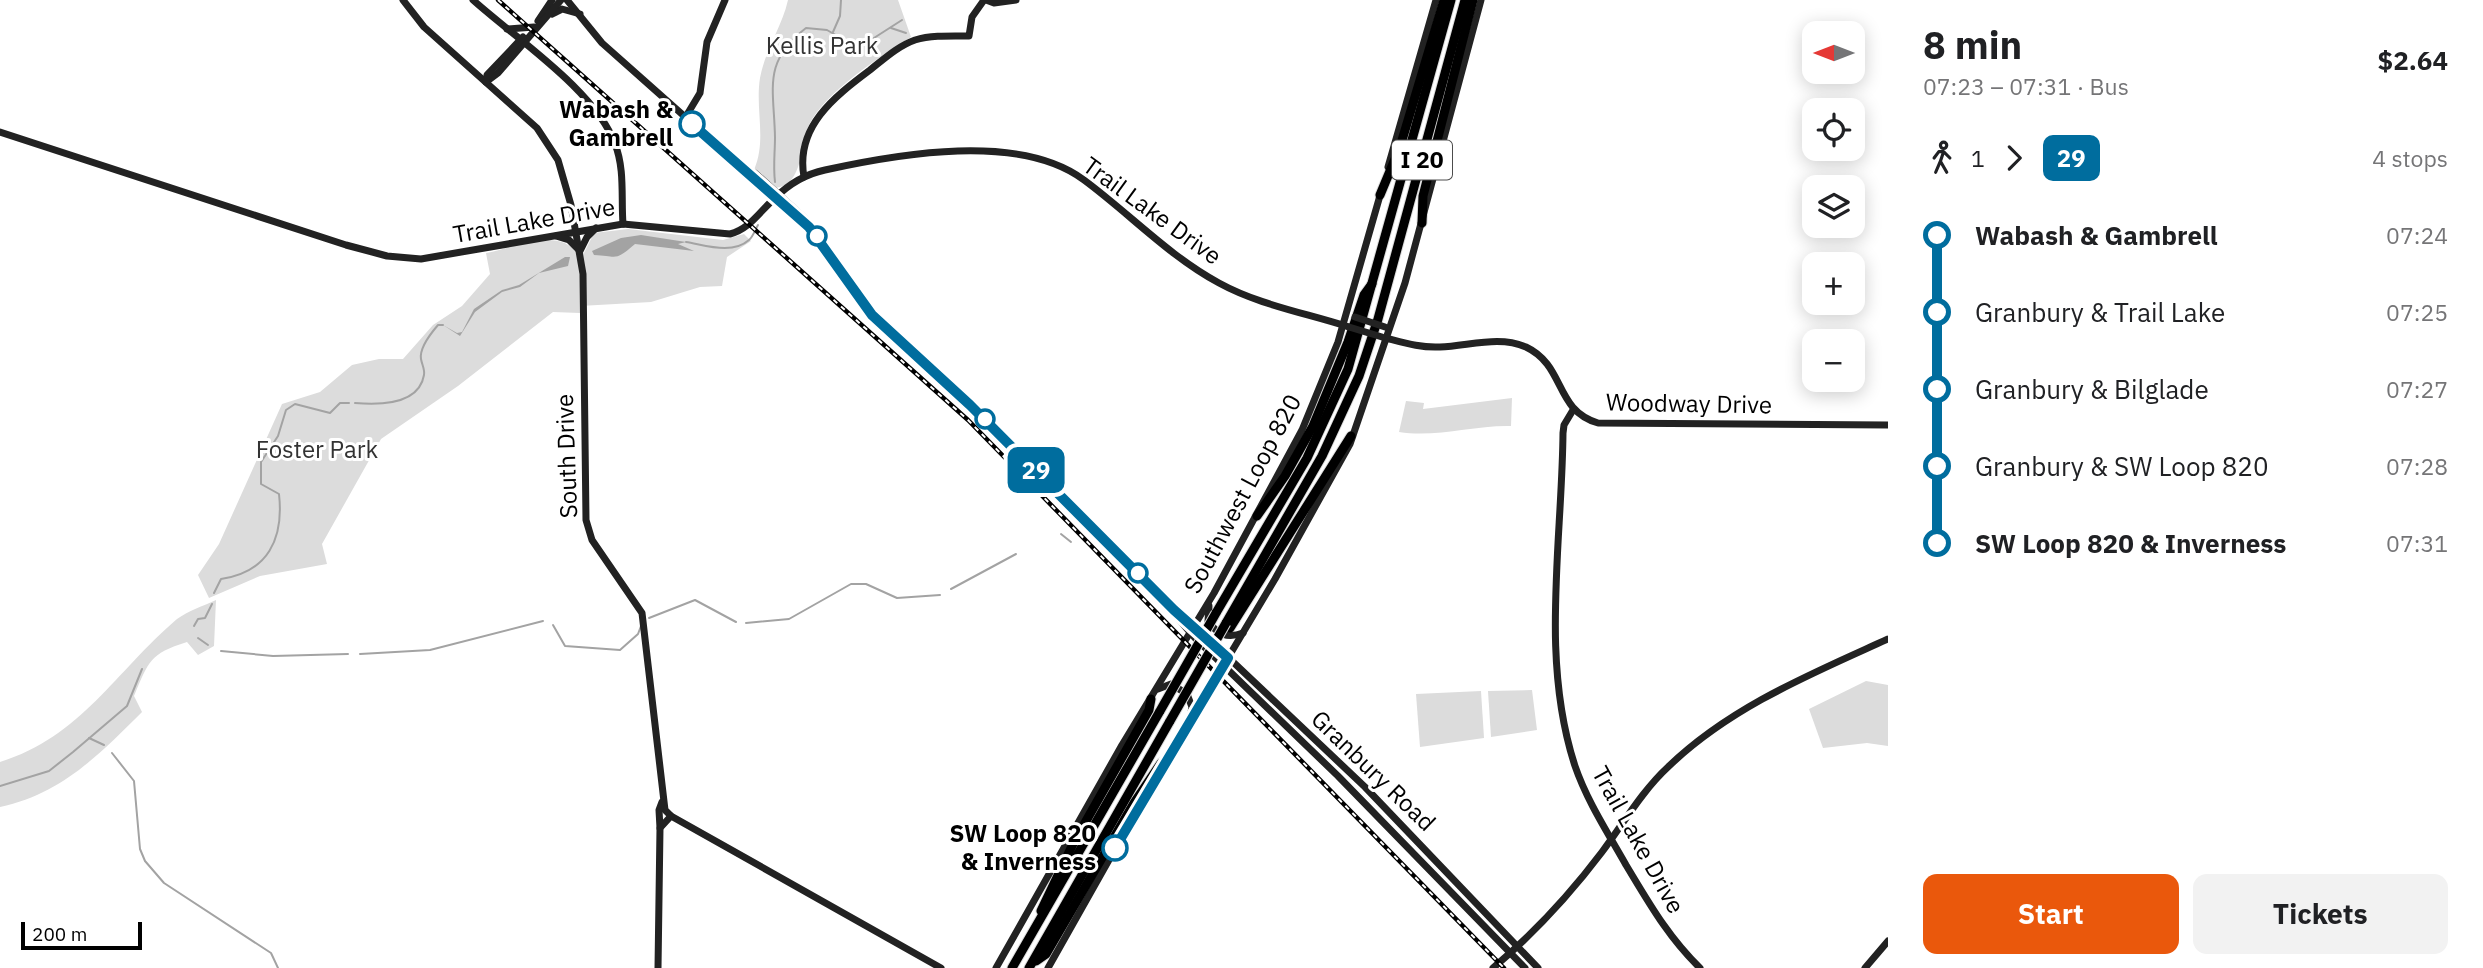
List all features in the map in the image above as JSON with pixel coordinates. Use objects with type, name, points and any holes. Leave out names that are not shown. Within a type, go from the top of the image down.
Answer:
[{"type":"highway","points":[[1380,195],[1400,147],[1444,0]]},
{"type":"highway","name":"I 20","points":[[1012,968],[1329,414],[1355,348],[1376,278],[1451,0]]},
{"type":"highway","name":"I 20","points":[[1228,625],[1311,476],[1359,376],[1386,290],[1465,0]]},
{"type":"highway","points":[[1422,223],[1426,187],[1473,0]]},
{"type":"highway","points":[[1257,516],[1285,476],[1308,436],[1349,342],[1364,295],[1376,278]]},
{"type":"highway","points":[[1031,966],[1220,634],[1351,436]]},
{"type":"highway","points":[[1038,923],[1044,900],[1149,710],[1151,699]]},
{"type":"highway","points":[[1031,966],[1046,954],[1134,803],[1161,763],[1169,757]]},
{"type":"street","name":"South Drive","points":[[403,0],[424,27],[537,128],[555,153],[576,230],[584,286],[585,512],[593,540],[642,613],[653,692],[662,802],[671,816],[940,968]]},
{"type":"street","points":[[473,0],[581,94],[610,133],[621,172],[623,224]]},
{"type":"street","points":[[522,42],[552,0]]},
{"type":"street","points":[[486,82],[561,0]]},
{"type":"street","points":[[566,0],[581,14]]},
{"type":"street","points":[[578,0],[581,14]]},
{"type":"street","points":[[685,117],[700,93],[707,42],[725,0]]},
{"type":"street","points":[[955,36],[970,24],[985,0],[994,3],[1016,0]]},
{"type":"street","name":"Southwest Loop 820","points":[[996,968],[1122,745],[1214,593],[1309,416],[1347,326],[1352,296],[1436,0]]},
{"type":"street","points":[[1048,968],[1336,471],[1385,337],[1394,321],[1481,0]]},
{"type":"street","points":[[549,15],[562,9],[581,14]]},
{"type":"street","name":"Granbury Road","points":[[581,14],[602,43],[809,227],[872,315],[970,405],[1174,610],[1194,625],[1365,787],[1538,968]]},
{"type":"street","points":[[791,185],[801,163],[813,122],[839,94],[908,43],[928,37],[969,36],[970,24]]},
{"type":"street","points":[[503,27],[520,30],[534,27]]},
{"type":"street","points":[[470,67],[496,70]]},
{"type":"street","points":[[496,70],[506,98]]},
{"type":"street","name":"Trail Lake Drive","points":[[0,132],[387,256],[440,258],[576,230],[623,224],[726,235],[744,229],[791,185],[824,170],[933,152],[994,151],[1018,154],[1084,180],[1178,259],[1220,284],[1258,300],[1425,347],[1499,341],[1522,346],[1548,365],[1575,413],[1564,425],[1556,598],[1556,660],[1575,764],[1611,839],[1666,931],[1700,968]]},
{"type":"street","points":[[801,163],[804,177]]},
{"type":"street","points":[[552,235],[569,240],[580,251],[587,237],[597,227]]},
{"type":"street","points":[[1352,296],[1355,317],[1385,327],[1394,321]]},
{"type":"street","name":"Woodway Drive","points":[[1575,413],[1585,419],[1608,424],[1888,425]]},
{"type":"street","points":[[1214,593],[1207,611],[1209,623],[1226,636],[1243,633]]},
{"type":"street","name":"Granbury Road","points":[[1174,610],[1189,632],[1443,881],[1525,968]]},
{"type":"street","points":[[1493,968],[1582,878],[1651,785],[1696,744],[1793,681],[1888,639]]},
{"type":"street","points":[[1157,689],[1171,684],[1187,694],[1192,706],[1188,725]]},
{"type":"street","points":[[659,968],[659,810],[662,802]]},
{"type":"street","points":[[660,828],[671,816]]},
{"type":"street","points":[[1865,968],[1888,941]]},
{"type":"green space","name":"Kellis Park","points":[[788,0],[898,0],[911,37],[855,76],[827,100],[809,125],[800,162],[792,179],[776,188],[754,170],[760,147],[759,90],[762,68]]},
{"type":"green space","name":"Foster Park","points":[[628,229],[723,240],[744,234],[751,241],[727,257],[722,286],[700,287],[651,302],[580,306],[580,313],[553,312],[458,386],[381,439],[322,544],[327,564],[260,576],[209,598],[198,575],[219,544],[282,404],[320,392],[352,365],[379,359],[403,359],[433,325],[462,306],[490,274],[486,253],[548,240],[559,241],[577,254],[584,253],[594,233]]},
{"type":"green space","points":[[1512,398],[1511,426],[1427,433],[1399,432],[1406,401],[1424,403],[1423,409]]},
{"type":"green space","points":[[216,600],[214,646],[198,655],[187,642],[157,655],[147,667],[134,696],[142,712],[110,743],[60,783],[22,801],[0,807],[0,762],[28,751],[76,719],[177,619]]},
{"type":"green space","points":[[1866,681],[1888,685],[1888,746],[1867,743],[1823,748],[1809,709]]},
{"type":"green space","points":[[1532,690],[1537,730],[1491,737],[1488,691]]},
{"type":"green space","points":[[1481,691],[1484,738],[1420,747],[1416,694]]},
{"type":"shaded area","points":[[641,235],[686,242],[678,244],[694,251],[635,244],[616,257],[594,255],[592,251],[621,238]]},
{"type":"shaded area","points":[[565,257],[570,257],[568,266],[539,273],[520,287],[502,292],[475,312],[460,336],[443,325],[457,333],[462,332],[474,309],[502,290],[519,285]]},
{"type":"waterway","points":[[833,32],[840,16],[841,0]]},
{"type":"waterway","points":[[775,182],[773,90],[782,52],[806,28],[827,30],[853,45],[863,45],[902,20]]},
{"type":"waterway","points":[[891,28],[906,33]]},
{"type":"waterway","points":[[686,242],[718,248],[735,247],[750,239],[758,225]]},
{"type":"waterway","points":[[355,403],[397,401],[414,392],[421,385],[424,375],[421,359],[424,345],[438,325],[443,325]]},
{"type":"waterway","points":[[214,593],[221,579],[251,569],[261,561],[270,551],[275,539],[279,525],[279,494],[261,484],[261,462],[278,436],[286,410],[295,404],[330,413],[340,403],[349,403]]},
{"type":"waterway","points":[[1061,534],[1071,542]]},
{"type":"waterway","points":[[951,589],[1016,554]]},
{"type":"waterway","points":[[746,623],[789,619],[851,584],[866,584],[897,598],[940,595]]},
{"type":"waterway","points":[[649,618],[695,600],[736,622]]},
{"type":"waterway","points":[[194,626],[198,619],[205,618],[212,604]]},
{"type":"waterway","points":[[360,654],[430,650],[543,621]]},
{"type":"waterway","points":[[553,625],[565,646],[620,650],[638,634],[641,626]]},
{"type":"waterway","points":[[198,638],[208,645]]},
{"type":"waterway","points":[[221,651],[273,656],[348,654]]},
{"type":"waterway","points":[[0,786],[49,771],[73,752],[127,706],[142,669]]},
{"type":"waterway","points":[[89,738],[104,745]]},
{"type":"waterway","points":[[112,753],[134,781],[140,849],[145,861],[164,883],[271,953],[278,968]]},
{"type":"railway","points":[[498,0],[968,420],[1504,968]]},
{"type":"bus line","name":"29","points":[[692,124],[748,172],[802,224],[809,227],[872,315],[970,405],[1174,610],[1179,611],[1228,658],[1115,848]]},
{"type":"place","name":"Wabash & Gambrell","points":[[692,124]]},
{"type":"place","name":"SW Loop 820 & Inverness","points":[[1115,848]]}]
